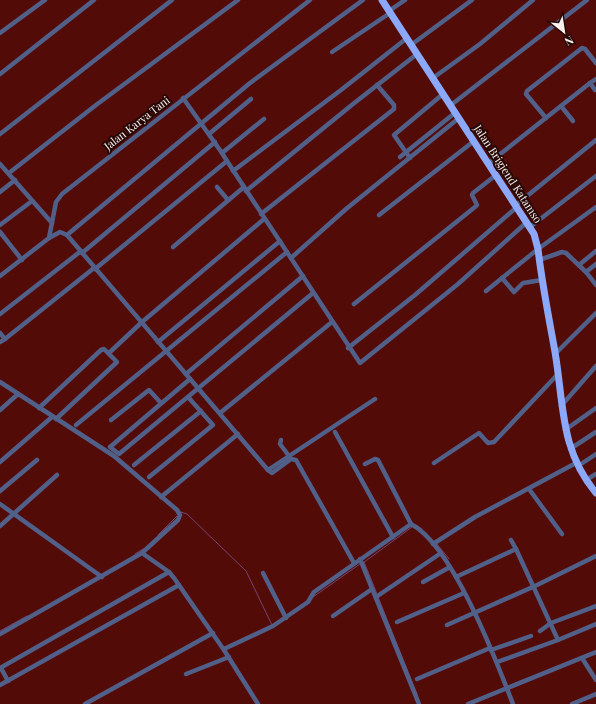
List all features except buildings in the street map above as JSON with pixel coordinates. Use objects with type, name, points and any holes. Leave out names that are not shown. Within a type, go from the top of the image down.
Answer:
[{"type":"highway","name":"Jalan Brigjend Katamso","points":[[382,0],[529,225],[538,249],[555,354],[565,430],[570,449],[577,464],[586,480],[596,493]]},
{"type":"street","points":[[0,33],[45,0]]},
{"type":"street","points":[[0,74],[94,0]]},
{"type":"street","points":[[0,134],[172,0]]},
{"type":"street","points":[[9,173],[96,105],[238,0]]},
{"type":"street","name":"Jalan Karya Tani","points":[[49,238],[56,202],[62,194],[310,0]]},
{"type":"street","points":[[67,235],[250,83],[363,0]]},
{"type":"street","points":[[332,52],[405,0]]},
{"type":"street","points":[[411,45],[472,0]]},
{"type":"street","points":[[433,78],[480,44],[533,0]]},
{"type":"street","points":[[451,105],[587,0]]},
{"type":"street","points":[[233,171],[341,90],[407,38]]},
{"type":"street","points":[[546,118],[526,94],[527,91],[581,49],[585,49],[594,57],[596,63]]},
{"type":"street","points":[[173,247],[228,200],[245,189],[417,54]]},
{"type":"street","points":[[489,163],[596,79]]},
{"type":"street","points":[[590,83],[595,90]]},
{"type":"street","points":[[261,214],[394,109],[394,105],[377,85]]},
{"type":"street","points":[[410,158],[394,135],[444,94]]},
{"type":"street","points":[[183,98],[215,142],[359,363],[361,363],[529,225],[596,176]]},
{"type":"street","points":[[209,134],[250,99]]},
{"type":"street","points":[[561,106],[573,121]]},
{"type":"street","points":[[400,157],[457,115]]},
{"type":"street","points":[[291,258],[346,209],[410,158],[457,115]]},
{"type":"street","points":[[222,153],[264,119]]},
{"type":"street","points":[[348,348],[415,295],[516,206],[596,140]]},
{"type":"street","points":[[379,215],[474,141]]},
{"type":"street","points":[[0,314],[81,252],[215,142]]},
{"type":"street","points":[[0,342],[95,269],[227,161]]},
{"type":"street","points":[[0,164],[52,223]]},
{"type":"street","points":[[354,304],[475,207],[477,205],[472,195],[473,193],[496,175]]},
{"type":"street","points":[[0,192],[15,180]]},
{"type":"street","points":[[217,187],[228,200]]},
{"type":"street","points":[[0,225],[32,200]]},
{"type":"street","points":[[486,291],[538,249],[596,207]]},
{"type":"street","points":[[108,352],[264,219]]},
{"type":"street","points":[[0,232],[22,260]]},
{"type":"street","points":[[0,276],[49,238],[60,232],[67,235],[268,470],[272,472],[291,458],[296,460],[354,563]]},
{"type":"street","points":[[158,342],[280,241]]},
{"type":"street","points":[[579,265],[596,251]]},
{"type":"street","points":[[76,425],[287,252]]},
{"type":"street","points":[[539,260],[564,252],[569,254],[596,285]]},
{"type":"street","points":[[586,272],[596,264]]},
{"type":"street","points":[[186,374],[302,276]]},
{"type":"street","points":[[502,278],[514,292],[523,283],[542,280]]},
{"type":"street","points":[[190,379],[110,447],[119,454],[313,293]]},
{"type":"street","points":[[555,354],[596,313]]},
{"type":"street","points":[[220,414],[332,322]]},
{"type":"street","points":[[0,334],[4,339]]},
{"type":"street","points":[[0,462],[54,418],[116,363],[117,360],[102,349],[39,408]]},
{"type":"street","points":[[561,406],[596,366]]},
{"type":"street","points":[[434,463],[479,433],[488,443],[494,442],[557,375]]},
{"type":"street","points":[[0,383],[114,456],[177,510],[180,517],[142,553],[0,634]]},
{"type":"street","points":[[111,420],[149,390],[161,404]]},
{"type":"street","points":[[0,410],[18,394]]},
{"type":"street","points":[[149,477],[213,425],[188,397]]},
{"type":"street","points":[[268,470],[375,399]]},
{"type":"street","points":[[565,430],[596,408]]},
{"type":"street","points":[[134,466],[200,411]]},
{"type":"street","points":[[335,432],[393,536]]},
{"type":"street","points":[[570,449],[596,432]]},
{"type":"street","points":[[162,497],[238,434]]},
{"type":"street","points":[[281,440],[280,444],[289,456]]},
{"type":"street","points":[[435,543],[475,517],[596,454]]},
{"type":"street","points":[[366,464],[375,458],[378,460],[411,524],[418,528],[435,543],[450,566],[497,662],[513,704]]},
{"type":"street","points":[[0,491],[37,460]]},
{"type":"street","points":[[586,480],[596,474]]},
{"type":"street","points":[[0,526],[12,513],[56,475]]},
{"type":"street","points":[[529,489],[562,534]]},
{"type":"street","points":[[0,504],[102,577]]},
{"type":"street","points":[[224,648],[265,630],[286,618],[308,602],[314,592],[411,524]]},
{"type":"street","points":[[511,540],[535,586],[558,640]]},
{"type":"street","points":[[456,577],[516,549]]},
{"type":"street","points":[[142,553],[169,572],[179,585],[224,648],[258,704]]},
{"type":"street","points":[[376,597],[441,553]]},
{"type":"street","points":[[447,624],[535,586],[596,556]]},
{"type":"street","points":[[360,559],[419,704]]},
{"type":"street","points":[[423,582],[450,566]]},
{"type":"street","points":[[8,681],[0,668],[169,572]]},
{"type":"street","points":[[263,573],[286,618]]},
{"type":"street","points":[[0,685],[179,585]]},
{"type":"street","points":[[333,616],[372,589]]},
{"type":"street","points":[[397,622],[464,593]]},
{"type":"street","points":[[540,630],[551,623],[596,606]]},
{"type":"street","points":[[497,662],[558,640],[596,624]]},
{"type":"street","points":[[85,704],[213,633]]},
{"type":"street","points":[[417,679],[491,649],[531,636]]},
{"type":"street","points":[[468,704],[596,652]]},
{"type":"street","points":[[186,674],[229,657]]},
{"type":"street","points":[[582,658],[596,680]]},
{"type":"street","points":[[572,704],[596,694]]},
{"type":"waterway","points":[[181,512],[187,514],[246,571],[272,625]]},
{"type":"waterway","points":[[158,535],[177,516]]},
{"type":"waterway","points":[[416,525],[422,529]]},
{"type":"waterway","points":[[363,563],[412,527]]},
{"type":"waterway","points":[[437,544],[449,559]]},
{"type":"waterway","points":[[135,554],[143,549]]},
{"type":"waterway","points":[[364,562],[377,594]]},
{"type":"waterway","points":[[313,597],[360,564]]},
{"type":"waterway","points":[[378,597],[417,694]]},
{"type":"waterway","points":[[0,631],[27,616]]}]
